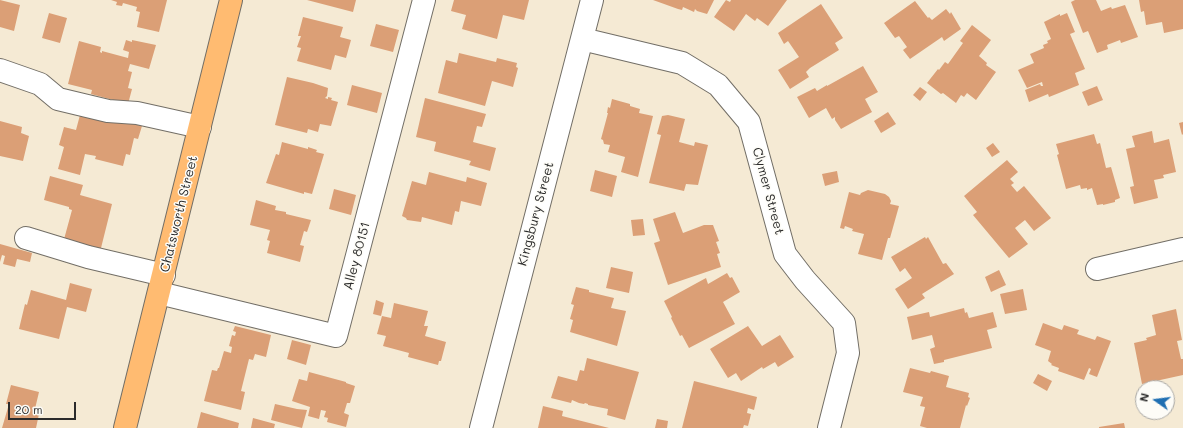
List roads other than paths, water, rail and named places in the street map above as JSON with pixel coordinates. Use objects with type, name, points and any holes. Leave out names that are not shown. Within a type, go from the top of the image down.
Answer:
[{"type":"main road","name":"Chatsworth Street","points":[[125,428],[162,284],[231,0]]},
{"type":"street","name":"Alley 80151","points":[[162,284],[336,336],[424,0]]},
{"type":"street","name":"Kingsbury Street","points":[[481,428],[592,0]]},
{"type":"street","name":"Clymer Street","points":[[582,39],[682,63],[718,85],[749,122],[785,254],[805,280],[844,323],[848,353],[829,428]]},
{"type":"street","points":[[0,70],[40,84],[58,99],[108,111],[137,114],[200,127]]},
{"type":"street","points":[[26,238],[88,257],[162,284]]},
{"type":"street","points":[[1097,269],[1183,249]]}]
